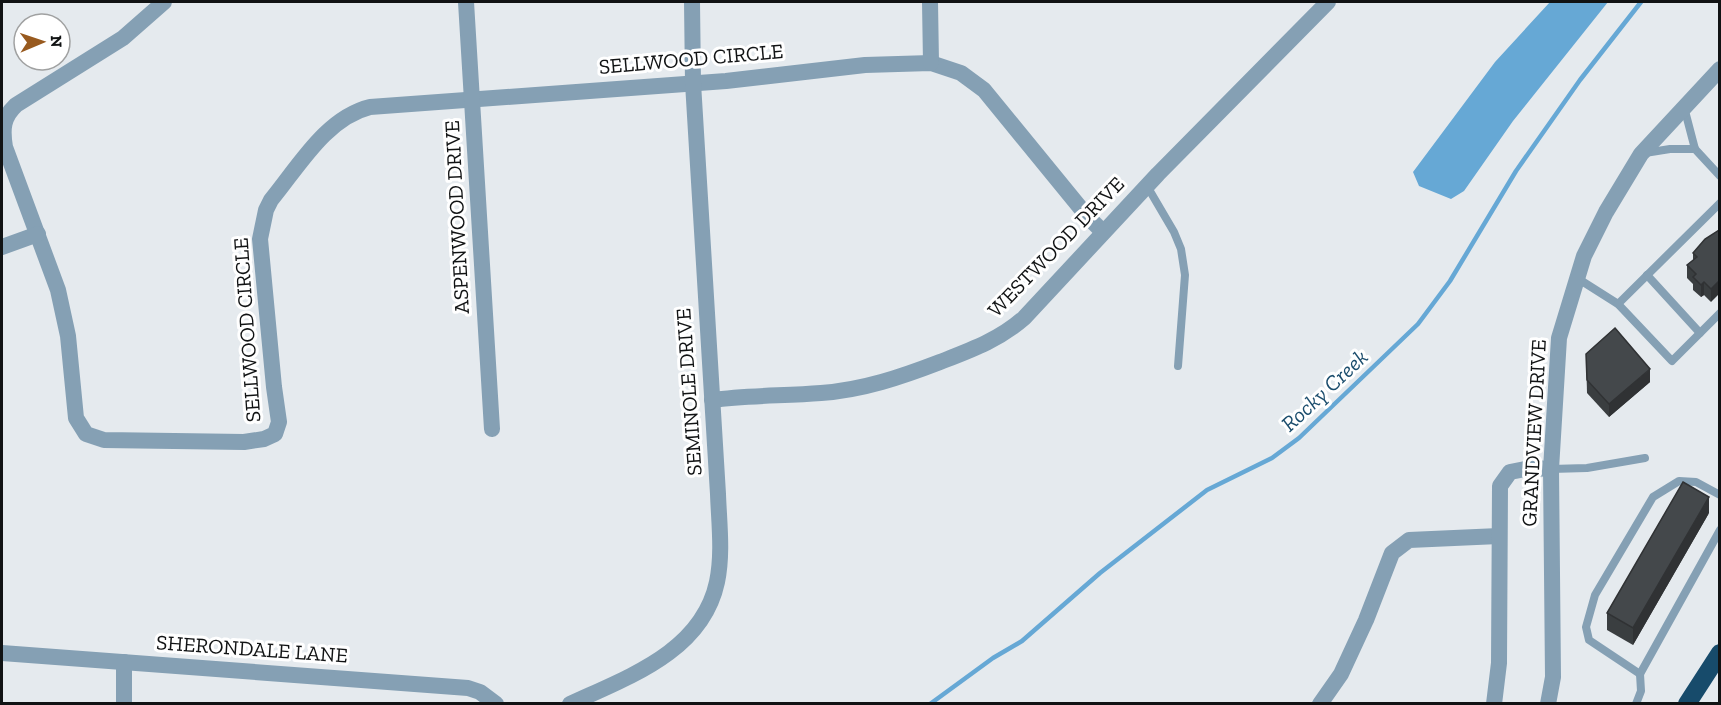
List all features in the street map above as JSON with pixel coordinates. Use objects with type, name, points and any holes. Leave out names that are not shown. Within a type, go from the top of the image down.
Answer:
[{"type":"highway","points":[[1687,704],[1719,653]]},
{"type":"street","name":"SELLWOOD CIRCLE","points":[[164,2],[123,38],[16,105],[6,117],[3,136],[5,147],[58,290],[68,336],[73,369],[74,409],[79,425],[86,434],[104,440],[244,442],[264,440],[275,434],[279,422],[260,239],[266,210],[271,200],[327,132],[347,115],[370,107],[693,83],[865,65],[931,63],[961,72],[984,90],[1103,232]]},
{"type":"street","name":"ASPENWOOD DRIVE","points":[[466,2],[492,429]]},
{"type":"street","name":"SEMINOLE DRIVE","points":[[570,704],[654,664],[669,654],[692,630],[710,602],[716,585],[720,550],[693,83],[692,2]]},
{"type":"street","points":[[930,2],[931,63]]},
{"type":"street","name":"WESTWOOD DRIVE","points":[[712,400],[822,393],[859,388],[902,377],[979,347],[1003,334],[1024,318],[1147,186],[1328,2]]},
{"type":"street","name":"GRANDVIEW DRIVE","points":[[1548,704],[1552,677],[1551,469],[1559,338],[1584,256],[1641,154],[1719,69]]},
{"type":"street","points":[[2,247],[39,234]]},
{"type":"street","points":[[1494,704],[1499,663],[1500,486],[1510,472],[1530,468],[1551,469]]},
{"type":"street","points":[[1320,704],[1341,674],[1366,620],[1392,553],[1409,540],[1499,536]]},
{"type":"street","name":"SHERONDALE LANE","points":[[2,653],[468,688],[480,692],[496,704]]},
{"type":"street","points":[[123,704],[124,662]]},
{"type":"lane","points":[[1684,107],[1695,149],[1719,176]]},
{"type":"lane","points":[[1641,154],[1670,149],[1695,149]]},
{"type":"lane","points":[[1147,186],[1174,232],[1181,249],[1185,275],[1178,366]]},
{"type":"lane","points":[[1618,304],[1719,203]]},
{"type":"lane","points":[[1647,275],[1700,333]]},
{"type":"lane","points":[[1577,278],[1618,304],[1672,361],[1719,313]]},
{"type":"lane","points":[[1551,469],[1587,468],[1645,458]]},
{"type":"lane","points":[[1640,674],[1589,640],[1586,627],[1595,595],[1653,497],[1679,481],[1696,482],[1719,495]]},
{"type":"lane","points":[[1636,704],[1641,691],[1640,674],[1719,530]]},
{"type":"water","points":[[1550,2],[1608,2],[1513,121],[1464,191],[1451,199],[1419,186],[1413,172],[1495,62]]},
{"type":"building","points":[[1719,230],[1719,281],[1711,289],[1704,282],[1701,285],[1693,277],[1696,274],[1687,265],[1697,257],[1693,253],[1705,239]]},
{"type":"building","points":[[1615,328],[1650,369],[1609,404],[1587,380],[1586,354]]},
{"type":"building","points":[[1683,482],[1709,497],[1633,628],[1607,613]]},
{"type":"waterway","name":"Rocky Creek","points":[[930,704],[993,658],[1022,641],[1100,573],[1207,490],[1272,458],[1299,438],[1418,324],[1450,281],[1516,171],[1580,80],[1641,2]]}]
